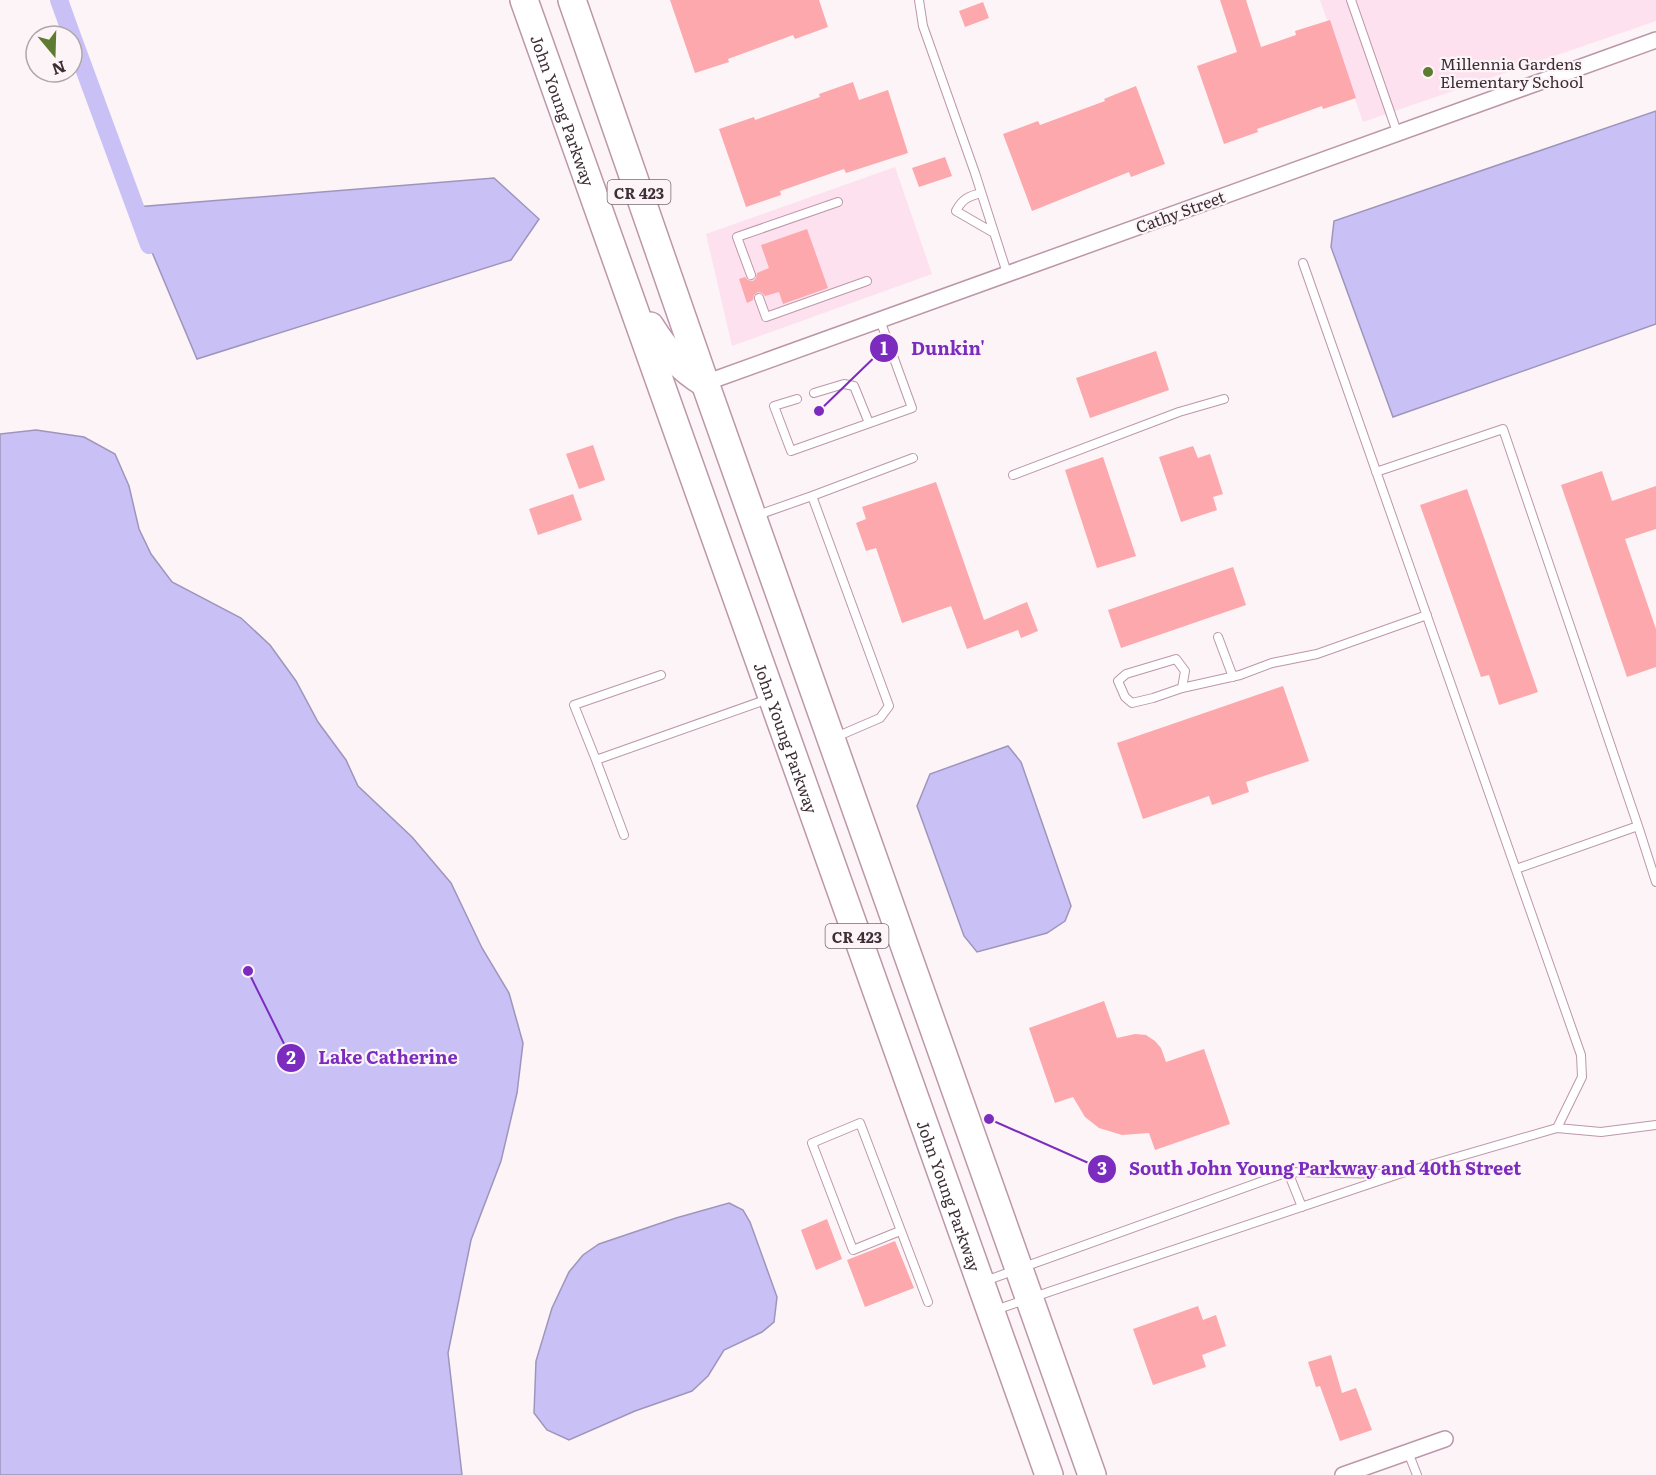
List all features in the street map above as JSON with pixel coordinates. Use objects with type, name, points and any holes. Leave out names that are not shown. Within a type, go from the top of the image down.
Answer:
[{"type":"highway","name":"John Young Parkway","points":[[524,0],[1049,1475]]},
{"type":"highway","name":"CR 423","points":[[572,0],[705,383],[1092,1475]]},
{"type":"highway","points":[[626,287],[651,329],[674,360],[689,374],[705,383]]},
{"type":"street","name":"Cathy Street","points":[[705,383],[1656,40]]},
{"type":"street","points":[[1343,1475],[1445,1439]]},
{"type":"lane","points":[[919,0],[923,26],[1007,273]]},
{"type":"lane","points":[[1351,0],[1397,132]]},
{"type":"lane","points":[[981,193],[961,202],[956,211],[994,233]]},
{"type":"lane","points":[[751,275],[737,237],[838,202]]},
{"type":"lane","points":[[1303,263],[1581,1055],[1582,1077],[1557,1128]]},
{"type":"lane","points":[[759,298],[766,317],[867,282]]},
{"type":"lane","points":[[797,399],[774,406],[790,451],[912,408],[880,320]]},
{"type":"lane","points":[[814,393],[844,384],[854,386],[869,423]]},
{"type":"lane","points":[[1013,475],[1179,412],[1224,399]]},
{"type":"lane","points":[[1376,472],[1503,429],[1656,882]]},
{"type":"lane","points":[[753,517],[913,458]]},
{"type":"lane","points":[[812,496],[890,706],[880,718],[831,738]]},
{"type":"lane","points":[[1182,688],[1185,671],[1176,659],[1126,674],[1118,681],[1125,697],[1132,703],[1182,688],[1233,677],[1272,663],[1317,654],[1426,615]]},
{"type":"lane","points":[[1218,637],[1233,677]]},
{"type":"lane","points":[[624,836],[574,705],[661,675]]},
{"type":"lane","points":[[596,760],[773,698]]},
{"type":"lane","points":[[1516,869],[1638,826]]},
{"type":"lane","points":[[900,1231],[853,1250],[812,1143],[860,1123],[928,1302]]},
{"type":"lane","points":[[991,1312],[1399,1174],[1557,1128],[1601,1132],[1656,1125]]},
{"type":"lane","points":[[980,1283],[1288,1172],[1399,1174]]},
{"type":"lane","points":[[1288,1172],[1302,1207]]},
{"type":"lane","points":[[1408,1452],[1417,1475]]},
{"type":"shaded area","name":"Millennia Gardens Elementary School","points":[[1320,0],[1656,0],[1656,21],[1363,122]]},
{"type":"shaded area","points":[[1656,111],[1656,324],[1393,417],[1331,247],[1334,221]]},
{"type":"shaded area","points":[[895,167],[932,274],[732,346],[706,234]]},
{"type":"shaded area","points":[[494,178],[539,219],[511,260],[197,359],[149,245],[136,207]]},
{"type":"shaded area","points":[[36,430],[84,437],[115,454],[129,486],[139,529],[151,554],[172,582],[241,618],[270,645],[296,681],[318,722],[346,760],[358,786],[412,837],[451,883],[482,948],[509,993],[523,1043],[517,1093],[501,1161],[471,1240],[448,1353],[462,1475],[0,1475],[0,434]]},
{"type":"shaded area","points":[[1008,746],[1021,762],[1071,906],[1065,921],[1047,933],[977,952],[964,936],[917,806],[930,774]]},
{"type":"shaded area","points":[[729,1203],[743,1210],[750,1222],[777,1297],[774,1322],[762,1332],[724,1350],[708,1376],[692,1391],[635,1411],[569,1440],[547,1430],[534,1413],[536,1361],[552,1308],[569,1272],[583,1255],[599,1244]]},
{"type":"building","points":[[670,0],[819,0],[828,27],[795,39],[793,35],[728,59],[729,62],[695,73]]},
{"type":"building","points":[[1220,0],[1246,0],[1261,47],[1296,35],[1295,31],[1330,20],[1356,98],[1323,109],[1322,106],[1257,129],[1258,132],[1224,144],[1197,66],[1237,52]]},
{"type":"building","points":[[983,2],[989,18],[965,27],[959,11]]},
{"type":"building","points":[[853,82],[859,100],[888,90],[908,153],[846,173],[844,169],[780,191],[781,195],[746,207],[719,129],[754,117],[755,120],[820,97],[819,94]]},
{"type":"building","points":[[1136,86],[1165,164],[1131,177],[1129,172],[1032,211],[1003,134],[1038,121],[1040,125],[1105,101],[1104,99]]},
{"type":"building","points":[[945,157],[952,176],[919,187],[912,168]]},
{"type":"building","points":[[807,229],[828,288],[783,304],[779,292],[765,296],[758,292],[754,295],[753,300],[747,303],[739,279],[745,277],[753,281],[757,273],[769,268],[761,245]]},
{"type":"building","points":[[1156,351],[1169,390],[1090,418],[1076,378]]},
{"type":"building","points":[[593,445],[605,480],[579,489],[566,454]]},
{"type":"building","points":[[1193,446],[1198,458],[1210,454],[1223,494],[1213,497],[1217,510],[1181,522],[1159,457]]},
{"type":"building","points":[[1103,457],[1136,556],[1097,568],[1065,470]]},
{"type":"building","points":[[1602,471],[1612,501],[1656,486],[1656,529],[1625,539],[1656,629],[1656,667],[1627,677],[1561,485]]},
{"type":"building","points":[[936,482],[984,620],[1027,602],[1038,631],[1021,638],[1018,630],[967,649],[951,606],[902,623],[876,548],[866,551],[856,523],[866,519],[862,507]]},
{"type":"building","points":[[1467,489],[1538,692],[1499,705],[1489,675],[1481,677],[1420,505]]},
{"type":"building","points":[[573,494],[582,520],[538,535],[529,509]]},
{"type":"building","points":[[1233,567],[1246,605],[1121,648],[1108,610]]},
{"type":"building","points":[[1283,686],[1309,761],[1246,782],[1249,792],[1212,805],[1209,796],[1143,819],[1117,743]]},
{"type":"building","points":[[1104,1001],[1117,1038],[1135,1034],[1146,1035],[1161,1048],[1166,1062],[1204,1049],[1230,1124],[1155,1150],[1149,1133],[1122,1135],[1099,1128],[1085,1117],[1073,1097],[1055,1103],[1029,1028]]},
{"type":"building","points":[[827,1219],[842,1259],[816,1270],[801,1230]]},
{"type":"building","points":[[895,1241],[914,1288],[865,1307],[847,1260]]},
{"type":"building","points":[[1198,1306],[1203,1320],[1216,1315],[1226,1346],[1202,1355],[1206,1367],[1153,1385],[1133,1329]]},
{"type":"building","points":[[1331,1355],[1342,1393],[1356,1388],[1372,1430],[1340,1441],[1320,1386],[1316,1387],[1308,1362]]},
{"type":"waterway","points":[[59,0],[68,24]]},
{"type":"waterway","points":[[84,69],[149,245]]},
{"type":"place","name":"Millennia Gardens Elementary School","points":[[1428,72]]},
{"type":"place","name":"Dunkin'","points":[[819,411]]},
{"type":"place","name":"Lake Catherine","points":[[248,971]]},
{"type":"place","name":"South John Young Parkway and 40th Street","points":[[989,1119]]}]
